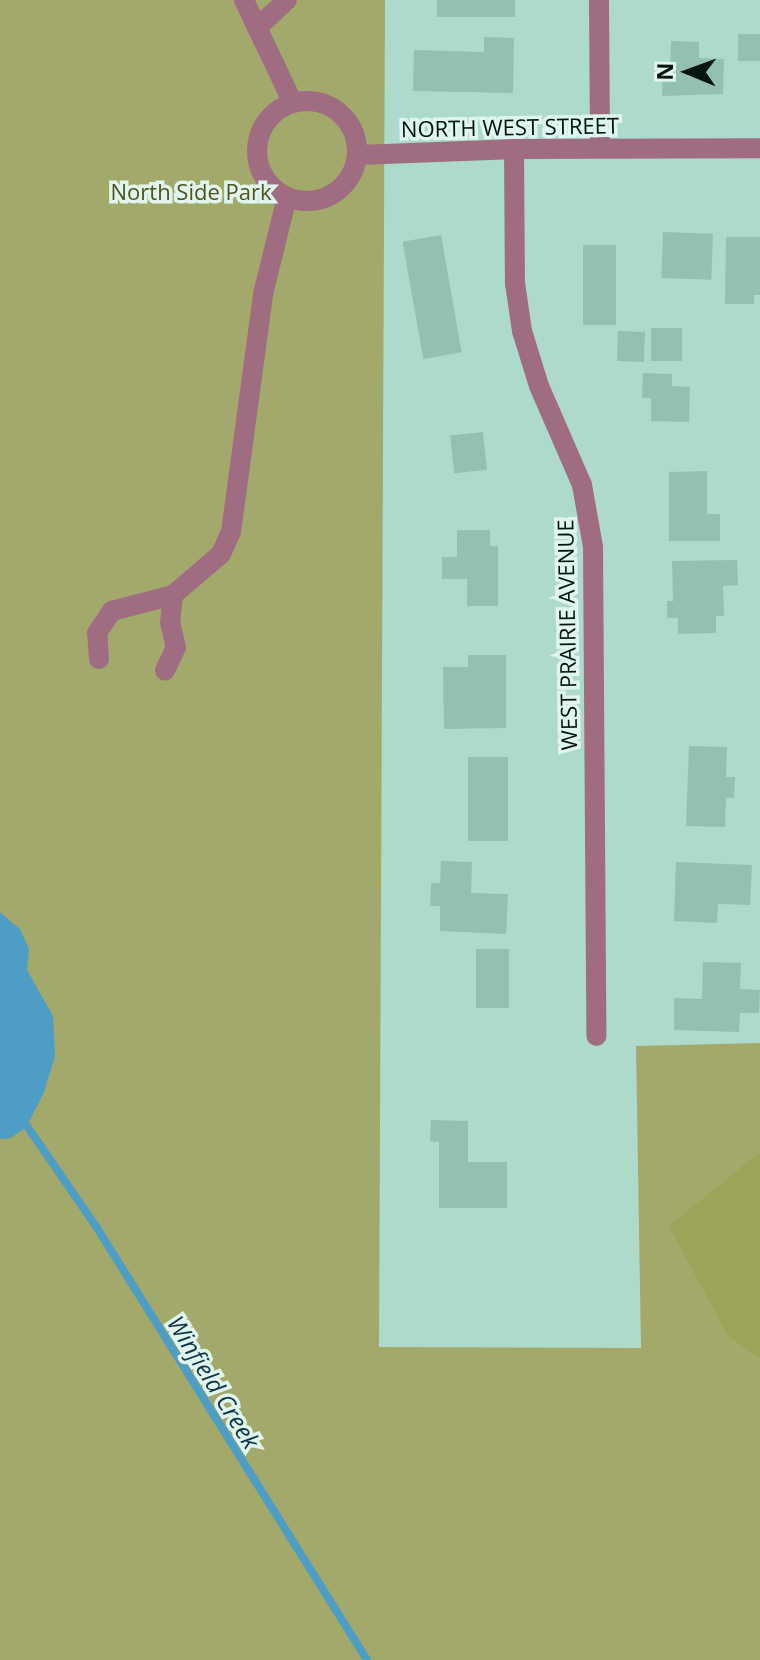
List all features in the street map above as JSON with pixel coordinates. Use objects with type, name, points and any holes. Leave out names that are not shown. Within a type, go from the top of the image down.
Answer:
[{"type":"street","points":[[244,0],[293,103]]},
{"type":"street","points":[[257,28],[287,0]]},
{"type":"street","points":[[599,0],[600,148]]},
{"type":"street","points":[[293,103],[325,104],[339,112],[356,139],[358,155],[349,179],[331,196],[315,202],[287,197],[269,184],[260,169],[257,152],[267,122],[278,110],[293,103]]},
{"type":"street","name":"NORTH WEST STREET","points":[[358,155],[514,149],[760,148]]},
{"type":"street","name":"WEST PRAIRIE AVENUE","points":[[514,149],[515,283],[522,331],[539,386],[582,485],[593,547],[596,1036]]},
{"type":"street","points":[[99,659],[97,633],[112,611],[173,595],[221,554],[231,532],[263,294],[287,197]]},
{"type":"street","points":[[165,671],[176,647],[170,622],[173,595]]},
{"type":"green space","name":"North Side Park","points":[[0,0],[385,0],[379,1347],[641,1348],[636,1046],[760,1043],[760,1660],[0,1660]]},
{"type":"green space","points":[[760,1152],[760,1358],[728,1336],[669,1226]]},
{"type":"water","points":[[0,912],[20,929],[29,949],[27,970],[53,1016],[55,1056],[44,1092],[27,1126],[11,1138],[0,1139]]},
{"type":"building","points":[[437,0],[515,0],[515,17],[437,17]]},
{"type":"building","points":[[738,34],[760,34],[760,61],[738,61]]},
{"type":"building","points":[[484,37],[514,38],[513,93],[413,91],[414,50],[484,52]]},
{"type":"building","points":[[671,41],[699,42],[699,58],[724,59],[723,94],[662,96],[663,74],[670,74]]},
{"type":"building","points":[[663,232],[713,234],[711,280],[661,278]]},
{"type":"building","points":[[441,235],[462,352],[423,359],[403,242]]},
{"type":"building","points":[[726,237],[760,237],[760,295],[754,295],[754,304],[725,304]]},
{"type":"building","points":[[583,245],[616,245],[616,325],[583,325]]},
{"type":"building","points":[[651,328],[682,328],[682,361],[651,361]]},
{"type":"building","points":[[618,331],[645,332],[644,362],[617,361]]},
{"type":"building","points":[[643,373],[672,374],[672,386],[690,387],[689,422],[651,421],[651,398],[642,398]]},
{"type":"building","points":[[483,432],[487,470],[454,473],[450,435]]},
{"type":"building","points":[[707,471],[707,514],[720,514],[720,541],[669,541],[669,472]]},
{"type":"building","points":[[457,530],[490,530],[490,546],[498,546],[498,606],[467,606],[467,579],[442,579],[442,557],[457,557]]},
{"type":"building","points":[[737,560],[738,585],[723,586],[724,616],[716,616],[716,633],[678,634],[678,618],[667,618],[667,601],[673,601],[672,561]]},
{"type":"building","points":[[468,655],[506,655],[506,728],[444,729],[443,667],[468,667]]},
{"type":"building","points":[[689,746],[727,747],[726,777],[735,777],[734,798],[726,798],[725,827],[686,826]]},
{"type":"building","points":[[468,757],[508,757],[508,841],[468,841]]},
{"type":"building","points":[[441,861],[472,862],[471,893],[508,894],[506,934],[440,931],[440,906],[430,906],[431,883],[440,883]]},
{"type":"building","points":[[676,862],[752,865],[750,905],[718,904],[717,923],[674,921]]},
{"type":"building","points":[[476,949],[509,949],[509,1008],[476,1008]]},
{"type":"building","points":[[703,962],[741,963],[740,989],[760,990],[759,1013],[740,1013],[739,1032],[674,1030],[674,998],[702,999]]},
{"type":"building","points":[[431,1120],[468,1121],[468,1162],[507,1162],[507,1208],[439,1208],[439,1142],[430,1141]]},
{"type":"waterway","name":"Winfield Creek","points":[[27,1126],[97,1228],[367,1660]]}]
